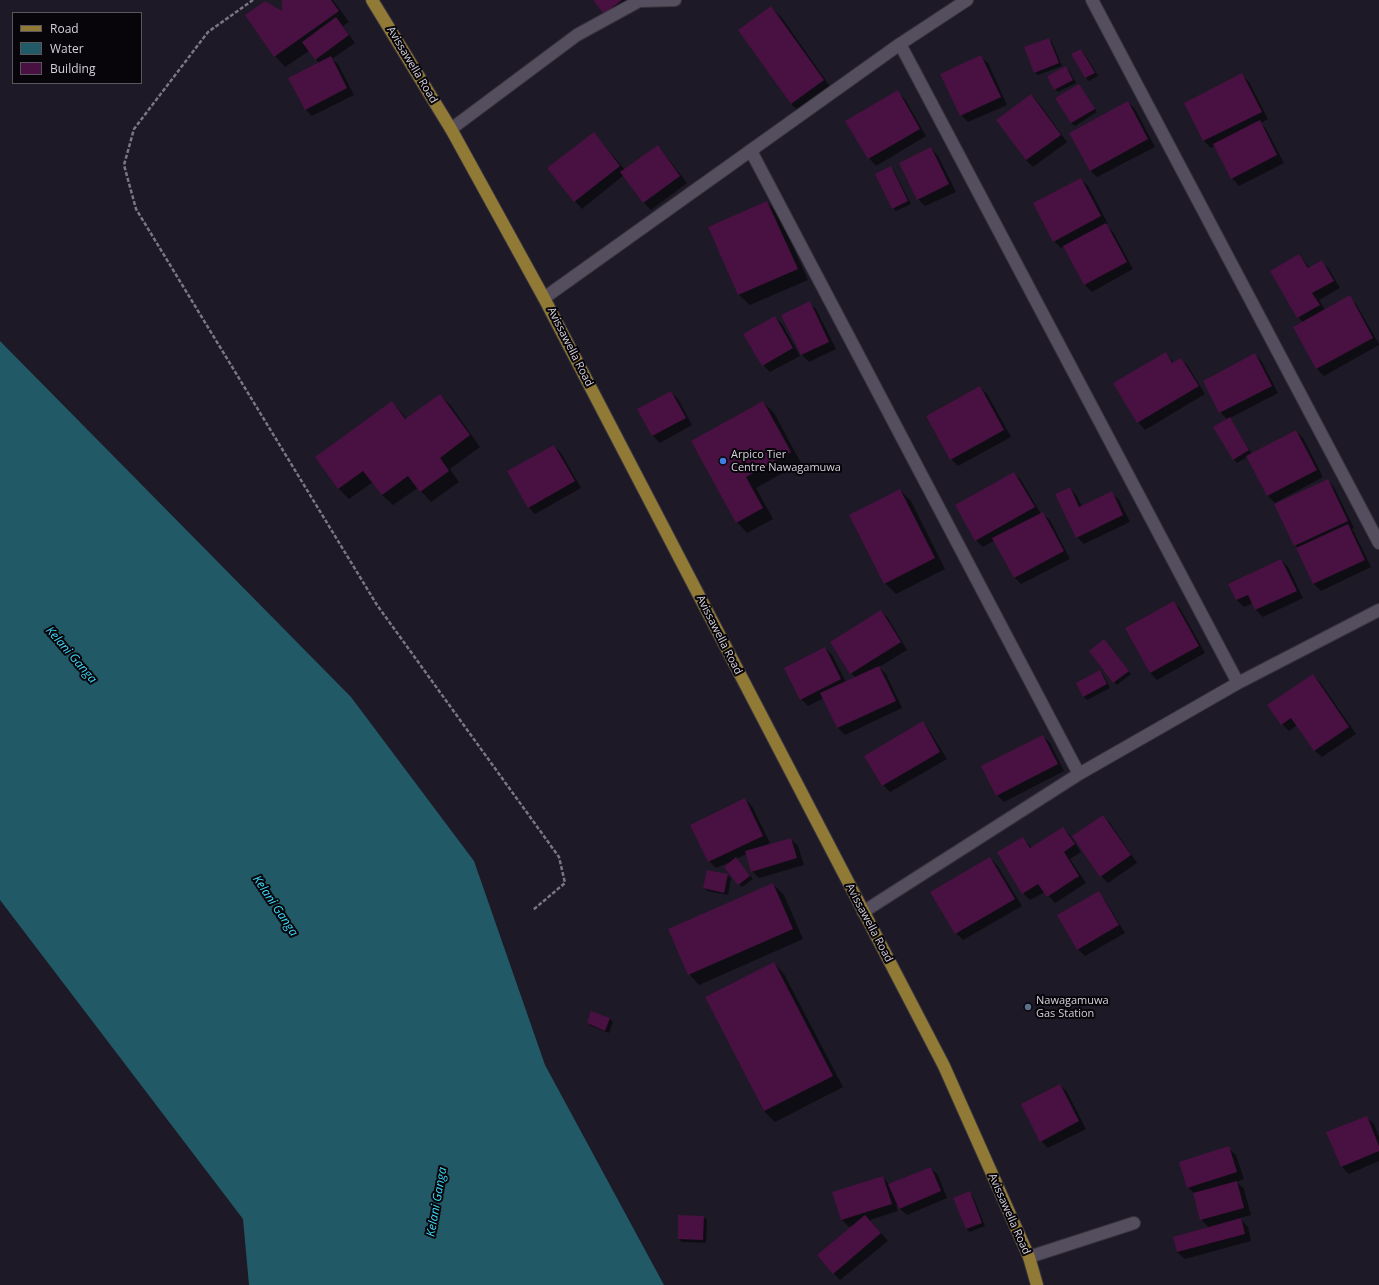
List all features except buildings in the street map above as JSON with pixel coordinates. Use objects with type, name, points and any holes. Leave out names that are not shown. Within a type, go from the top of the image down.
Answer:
[{"type":"main road","name":"Avissawella Road","points":[[372,0],[451,129],[544,298],[944,1066],[1028,1257],[1037,1285]]},
{"type":"street","points":[[451,129],[577,36],[639,1],[669,0]]},
{"type":"street","points":[[544,298],[900,44],[967,0]]},
{"type":"street","points":[[1092,0],[1379,544]]},
{"type":"street","points":[[900,44],[1238,683]]},
{"type":"street","points":[[751,151],[1079,774]]},
{"type":"street","points":[[863,912],[1079,774],[1238,683],[1379,610]]},
{"type":"street","points":[[1028,1257],[1134,1223]]},
{"type":"path","points":[[253,0],[208,32],[134,129],[124,165],[136,209],[377,605],[559,857],[565,883],[533,910]]},
{"type":"water","name":"Kelani Ganga","points":[[0,341],[351,697],[474,861],[545,1065],[664,1285],[249,1285],[243,1219],[0,900]]},
{"type":"place","name":"Arpico Tier Centre Nawagamuwa","points":[[723,461]]},
{"type":"place","name":"Nawagamuwa Gas Station","points":[[1028,1007]]}]
